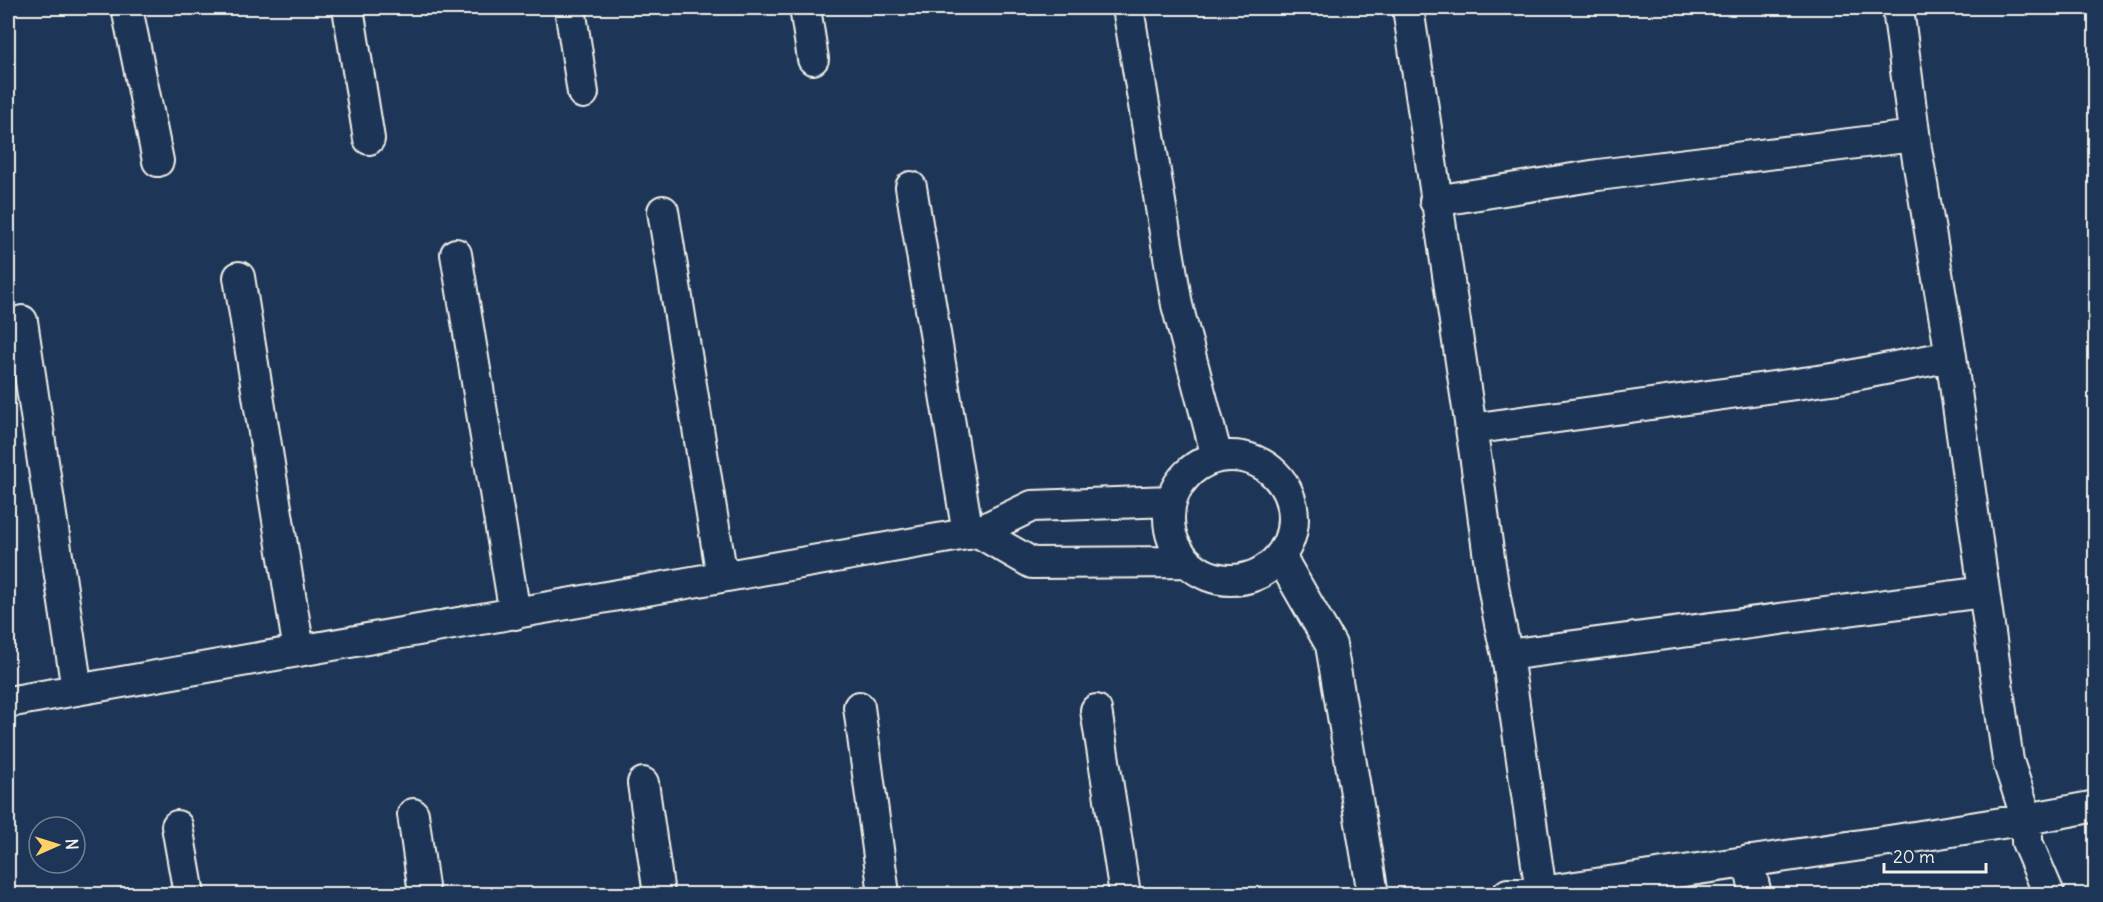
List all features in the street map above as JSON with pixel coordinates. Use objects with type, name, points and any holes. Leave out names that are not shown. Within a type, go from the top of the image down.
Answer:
[{"type":"street","points":[[127,8],[158,161]]},
{"type":"street","points":[[348,8],[369,139]]},
{"type":"street","points":[[570,8],[583,93]]},
{"type":"street","points":[[805,8],[813,59]]},
{"type":"street","points":[[1128,8],[1177,305],[1217,457]]},
{"type":"street","points":[[1408,8],[1435,201],[1472,429],[1491,579],[1507,655],[1542,892]]},
{"type":"street","points":[[1898,8],[1914,136],[1951,356],[2008,761],[2027,819],[2027,842],[2049,894]]},
{"type":"street","points":[[1435,201],[1610,174],[1914,136]]},
{"type":"street","points":[[911,187],[973,533]]},
{"type":"street","points":[[663,211],[722,577]]},
{"type":"street","points":[[456,254],[515,614]]},
{"type":"street","points":[[238,277],[299,651]]},
{"type":"street","points":[[22,321],[77,690]]},
{"type":"street","points":[[1472,429],[1839,378],[1951,356]]},
{"type":"street","points":[[1230,455],[1252,458],[1271,469],[1285,485],[1293,506],[1293,528],[1287,547],[1276,563],[1259,574],[1241,580],[1221,580],[1202,574],[1186,562],[1175,546],[1169,527],[1171,501],[1177,487],[1191,470],[1209,459],[1230,455]]},
{"type":"street","points":[[8,702],[973,533],[1032,506],[1171,501]]},
{"type":"street","points":[[973,533],[1032,563],[1186,562]]},
{"type":"street","points":[[1280,556],[1331,645],[1373,894]]},
{"type":"street","points":[[1507,655],[1984,592]]},
{"type":"street","points":[[859,707],[884,894]]},
{"type":"street","points":[[1096,710],[1125,894]]},
{"type":"street","points":[[643,783],[659,894]]},
{"type":"street","points":[[1508,894],[1542,892],[2027,819],[2096,806]]},
{"type":"street","points":[[413,814],[424,894]]},
{"type":"street","points":[[177,826],[189,894]]},
{"type":"street","points":[[1748,861],[1756,894]]}]
